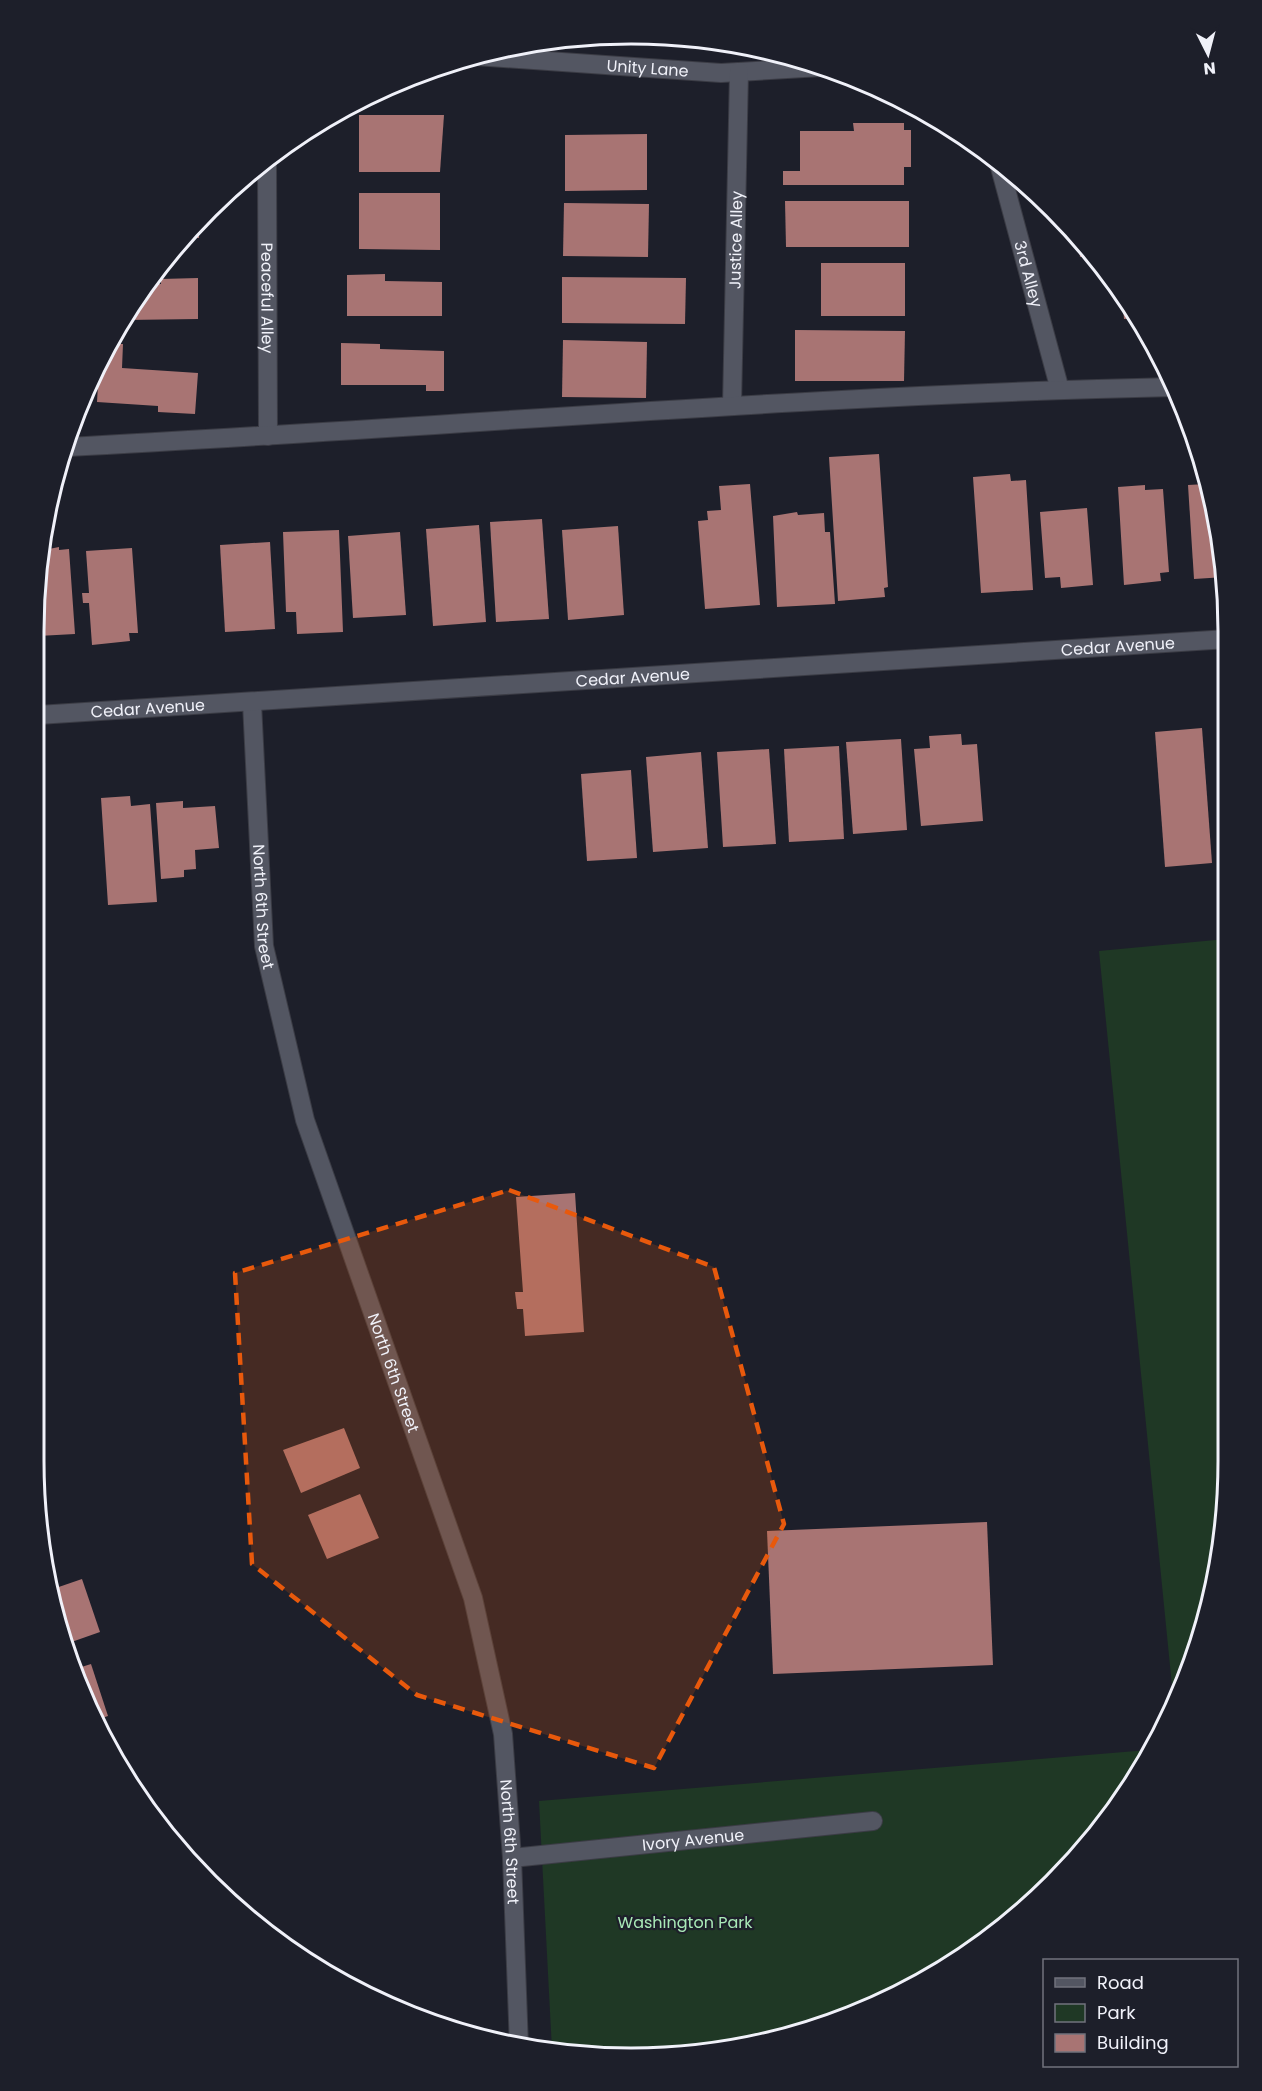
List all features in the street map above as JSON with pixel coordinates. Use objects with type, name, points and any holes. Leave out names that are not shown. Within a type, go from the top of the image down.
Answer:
[{"type":"street","name":"Unity Lane","points":[[504,58],[721,73],[796,68]]},
{"type":"street","name":"Justice Alley","points":[[732,406],[739,72]]},
{"type":"street","name":"Peaceful Alley","points":[[267,170],[268,436]]},
{"type":"street","name":"3rd Alley","points":[[1002,176],[1059,390]]},
{"type":"street","points":[[74,447],[732,406],[1059,390],[1165,387]]},
{"type":"street","name":"Cedar Avenue","points":[[44,715],[1218,640]]},
{"type":"street","name":"North 6th Street","points":[[252,703],[264,946],[305,1120],[472,1598],[503,1734],[512,1858],[519,2036]]},
{"type":"street","name":"Ivory Avenue","points":[[512,1858],[873,1821]]},
{"type":"highlighted area","points":[[509,1190],[714,1267],[784,1524],[654,1768],[417,1695],[252,1564],[235,1273]]},
{"type":"green space","points":[[1218,940],[1217,1498],[1207,1575],[1187,1649],[1172,1689],[1099,951]]},
{"type":"green space","name":"Washington Park","points":[[1142,1751],[1097,1818],[1046,1875],[989,1926],[925,1969],[856,2003],[820,2016],[746,2036],[669,2046],[631,2048],[552,2042],[539,1801]]},
{"type":"building","points":[[359,115],[444,115],[440,172],[359,172]]},
{"type":"building","points":[[853,123],[904,123],[904,130],[911,130],[911,167],[904,167],[904,185],[783,185],[783,171],[800,171],[800,131],[854,131]]},
{"type":"building","points":[[647,134],[647,190],[565,191],[565,135]]},
{"type":"building","points":[[359,193],[440,193],[440,250],[359,249]]},
{"type":"building","points":[[785,201],[909,201],[909,247],[786,247]]},
{"type":"building","points":[[564,203],[649,204],[648,257],[563,256]]},
{"type":"building","points":[[821,263],[905,263],[905,316],[821,316]]},
{"type":"building","points":[[385,274],[385,281],[442,282],[442,316],[347,316],[347,275]]},
{"type":"building","points":[[562,277],[686,278],[685,324],[562,323]]},
{"type":"building","points":[[198,278],[198,319],[133,320],[157,284],[161,284],[161,279]]},
{"type":"building","points":[[795,330],[905,331],[904,381],[795,381]]},
{"type":"building","points":[[563,340],[647,342],[646,398],[562,397]]},
{"type":"building","points":[[341,343],[380,344],[380,349],[444,351],[444,391],[426,391],[426,385],[341,385]]},
{"type":"building","points":[[118,344],[123,344],[122,368],[198,373],[195,414],[158,412],[158,406],[97,402],[98,384]]},
{"type":"building","points":[[879,454],[888,587],[884,588],[885,597],[838,601],[829,457]]},
{"type":"building","points":[[1010,474],[1011,481],[1026,480],[1033,590],[981,593],[973,477]]},
{"type":"building","points":[[750,484],[760,605],[705,609],[698,521],[708,520],[707,511],[721,510],[719,486]]},
{"type":"building","points":[[1199,484],[1207,516],[1215,578],[1194,579],[1188,485]]},
{"type":"building","points":[[1145,485],[1145,490],[1163,489],[1169,572],[1160,573],[1161,581],[1124,585],[1118,487]]},
{"type":"building","points":[[1087,508],[1093,585],[1061,588],[1060,577],[1045,578],[1040,512]]},
{"type":"building","points":[[797,512],[798,515],[824,513],[825,532],[830,532],[835,604],[777,607],[773,516]]},
{"type":"building","points":[[542,519],[549,619],[496,622],[490,522]]},
{"type":"building","points":[[479,525],[486,622],[433,626],[426,529]]},
{"type":"building","points":[[618,526],[624,615],[568,620],[562,530]]},
{"type":"building","points":[[339,530],[343,632],[297,634],[296,612],[286,612],[283,532]]},
{"type":"building","points":[[400,532],[406,615],[353,618],[348,536]]},
{"type":"building","points":[[270,542],[275,629],[225,632],[220,545]]},
{"type":"building","points":[[59,547],[59,550],[69,549],[75,634],[44,636],[45,593],[50,549]]},
{"type":"building","points":[[132,548],[138,633],[129,633],[130,641],[92,645],[89,603],[83,603],[82,593],[89,593],[86,551]]},
{"type":"building","points":[[1202,728],[1212,863],[1165,867],[1155,732]]},
{"type":"building","points":[[961,734],[962,745],[977,744],[983,821],[921,826],[914,749],[930,748],[929,736]]},
{"type":"building","points":[[901,739],[907,830],[853,834],[846,742]]},
{"type":"building","points":[[839,746],[844,839],[789,842],[784,749]]},
{"type":"building","points":[[769,749],[776,844],[723,847],[717,752]]},
{"type":"building","points":[[701,752],[708,848],[653,852],[646,757]]},
{"type":"building","points":[[631,770],[637,858],[587,861],[581,774]]},
{"type":"building","points":[[130,796],[131,806],[150,804],[157,902],[108,905],[101,798]]},
{"type":"building","points":[[183,801],[183,808],[215,806],[219,848],[195,850],[196,869],[184,870],[184,877],[161,879],[156,803]]},
{"type":"building","points":[[575,1193],[584,1332],[525,1336],[523,1309],[517,1309],[515,1292],[523,1292],[516,1197]]},
{"type":"building","points":[[344,1428],[360,1468],[301,1493],[283,1450]]},
{"type":"building","points":[[360,1494],[379,1538],[327,1559],[308,1515]]},
{"type":"building","points":[[987,1522],[993,1665],[773,1674],[767,1531]]},
{"type":"building","points":[[82,1579],[100,1632],[73,1642],[58,1587]]},
{"type":"building","points":[[91,1664],[108,1716],[103,1718],[82,1667]]}]
